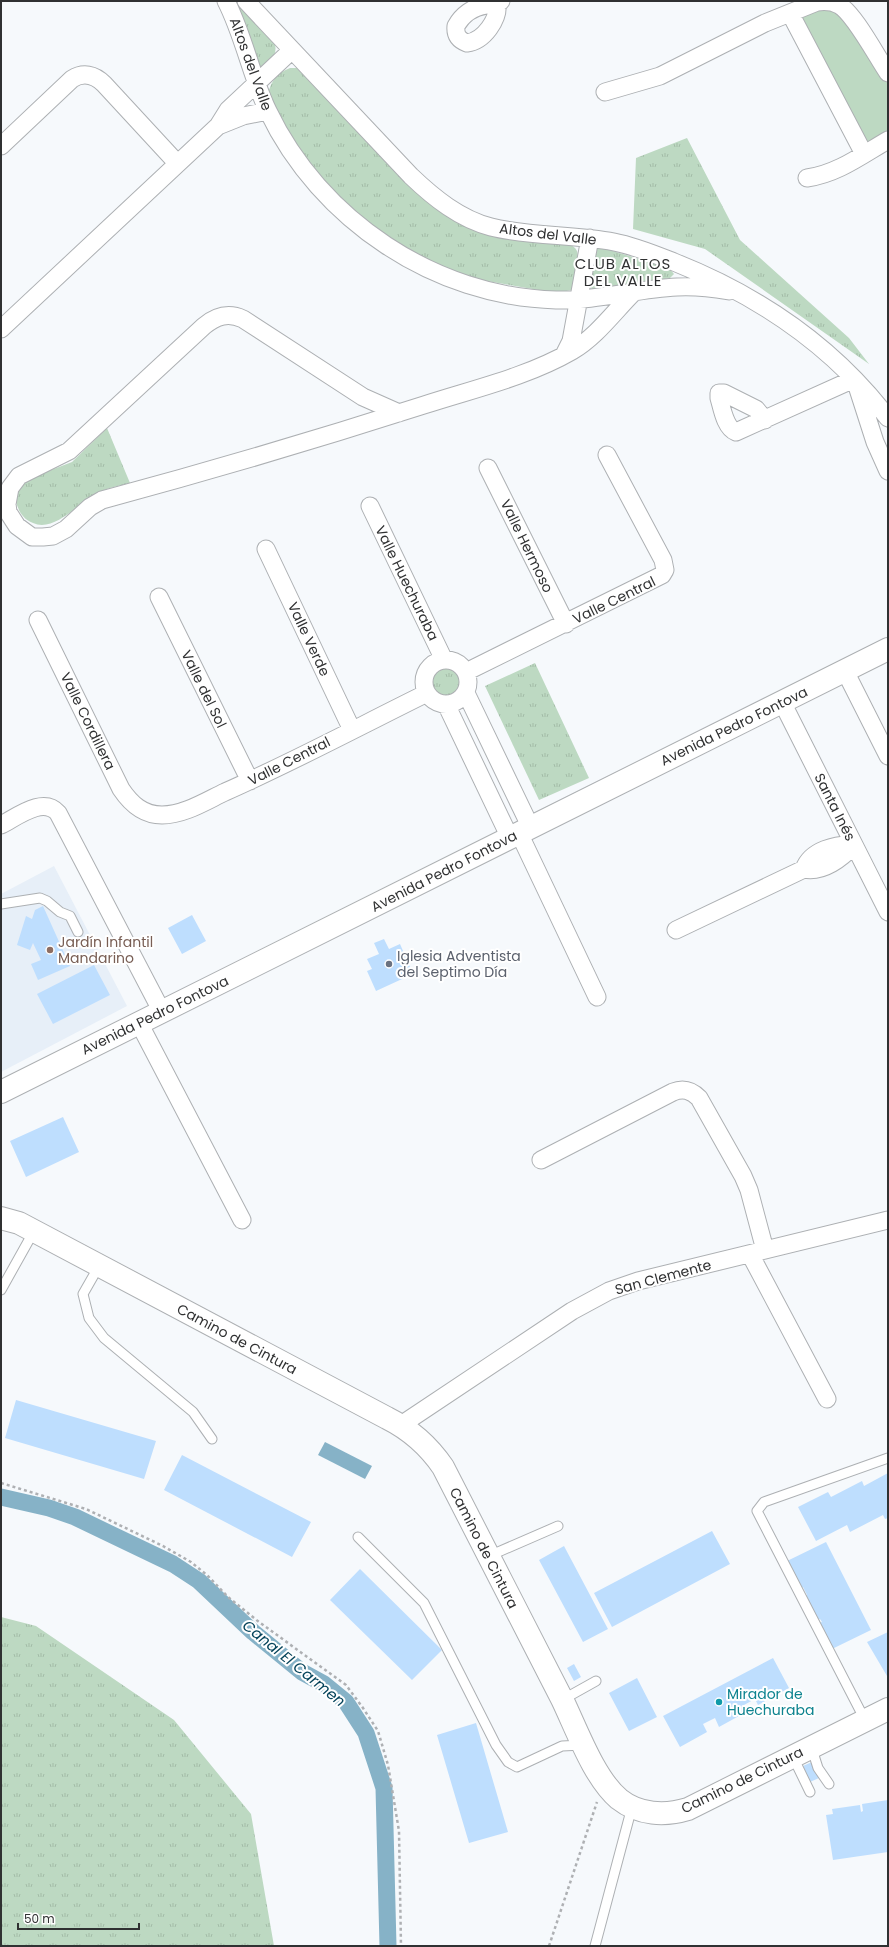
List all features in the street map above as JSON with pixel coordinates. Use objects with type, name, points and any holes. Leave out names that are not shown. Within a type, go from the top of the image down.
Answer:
[{"type":"street","name":"Altos del Valle","points":[[226,1],[238,27],[256,84],[268,111],[293,154],[317,186],[347,216],[396,252],[417,264],[460,283],[499,294],[557,300],[602,298],[677,287],[710,288],[739,292]]},
{"type":"street","name":"Altos del Valle","points":[[246,1],[411,176],[425,190],[455,211],[490,226],[505,230],[590,238],[620,243],[653,253],[705,274],[739,292],[787,321],[826,352],[854,379],[888,418]]},
{"type":"street","points":[[605,92],[660,76],[744,33],[817,2],[825,1],[839,5],[848,13],[888,73]]},
{"type":"street","points":[[790,13],[864,154]]},
{"type":"street","points":[[1,329],[218,126],[228,110],[292,50]]},
{"type":"street","points":[[1,146],[72,80],[82,75],[88,75],[100,79],[177,163]]},
{"type":"street","points":[[218,126],[243,116],[268,111]]},
{"type":"street","points":[[807,178],[819,177],[838,170],[888,140]]},
{"type":"street","points":[[564,355],[571,341],[590,238]]},
{"type":"street","points":[[398,413],[369,400],[243,320],[230,315],[216,318],[204,326],[69,451],[19,476],[10,488],[8,496],[8,512],[16,526],[32,536],[53,536],[66,530],[90,507],[102,500],[212,470],[367,423],[540,368],[579,346],[592,336],[633,293]]},
{"type":"street","name":"Altos del Valle","points":[[854,379],[875,442],[888,470]]},
{"type":"street","points":[[765,420],[854,379]]},
{"type":"street","points":[[367,423],[362,412],[369,400]]},
{"type":"street","name":"Valle Central","points":[[466,672],[658,578],[665,570],[663,560],[607,455]]},
{"type":"street","name":"Valle Hermoso","points":[[488,468],[566,624]]},
{"type":"street","name":"Valle Huechuraba","points":[[370,506],[444,660]]},
{"type":"street","name":"Valle Verde","points":[[266,549],[352,730]]},
{"type":"street","name":"Valle del Sol","points":[[159,596],[250,781]]},
{"type":"street","name":"Valle Cordillera","points":[[38,620],[121,789],[134,805],[147,813]]},
{"type":"street","name":"Avenida Pedro Fontova","points":[[1,1092],[888,649]]},
{"type":"street","points":[[466,693],[457,702],[446,704],[435,701],[427,693],[425,687],[426,675],[433,665],[444,660],[457,663],[466,672],[468,681],[466,693],[520,833],[597,997]]},
{"type":"street","points":[[845,671],[888,756]]},
{"type":"street","name":"Valle Central","points":[[147,813],[163,815],[178,812],[250,781],[427,693]]},
{"type":"street","name":"Santa Inés","points":[[782,702],[888,912]]},
{"type":"street","points":[[446,704],[520,833]]},
{"type":"street","points":[[1,825],[42,805],[50,806],[58,813],[162,1012]]},
{"type":"street","points":[[676,930],[804,869],[812,857],[824,850],[838,846],[854,845]]},
{"type":"street","points":[[139,1023],[242,1220]]},
{"type":"street","points":[[541,1160],[672,1092],[678,1090],[690,1091],[699,1098],[743,1176],[749,1190],[757,1252],[827,1399]]},
{"type":"street","name":"Camino de Cintura","points":[[1,1204],[18,1224],[401,1425],[423,1442],[443,1467],[604,1782],[618,1798],[632,1807],[642,1811],[661,1813],[688,1809],[888,1709]]},
{"type":"street","name":"San Clemente","points":[[401,1425],[590,1300],[638,1281],[888,1220]]},
{"type":"lane","points":[[1,904],[40,898],[47,901],[60,912],[70,916],[78,932]]},
{"type":"lane","points":[[1,1290],[18,1224]]},
{"type":"lane","points":[[99,1266],[83,1294],[89,1318],[104,1338],[194,1412],[212,1439]]},
{"type":"lane","points":[[865,1720],[757,1511],[764,1502],[888,1458]]},
{"type":"lane","points":[[489,1556],[558,1526]]},
{"type":"lane","points":[[358,1537],[424,1603],[496,1745],[508,1762],[517,1767],[562,1746],[585,1745]]},
{"type":"lane","points":[[562,1700],[596,1681]]},
{"type":"lane","points":[[802,1751],[818,1768],[829,1784]]},
{"type":"lane","points":[[802,1751],[810,1792]]},
{"type":"lane","points":[[595,1946],[632,1807]]},
{"type":"path","points":[[1,1483],[86,1509],[163,1546],[191,1562],[208,1576],[228,1597],[254,1618],[346,1685],[378,1731],[388,1765],[399,1831],[401,1946]]},
{"type":"path","points":[[549,1946],[604,1782]]},
{"type":"shaded area","name":"Jardín Infantil Mandarino","points":[[54,866],[127,1006],[1,1072],[1,894]]},
{"type":"green space","points":[[235,1],[239,1],[274,42],[275,54],[271,61],[264,66],[260,67]]},
{"type":"green space","points":[[826,8],[841,16],[888,84],[888,133],[868,143],[801,18],[803,15]]},
{"type":"green space","points":[[290,68],[297,68],[358,133],[424,199],[439,211],[456,221],[488,234],[532,242],[562,243],[571,245],[575,248],[578,259],[572,290],[561,292],[544,291],[481,280],[450,271],[394,244],[343,204],[292,141],[268,93],[271,84],[276,78],[282,72]]},
{"type":"green space","points":[[687,138],[740,240],[849,338],[869,364],[705,249],[633,229],[636,158]]},
{"type":"green space","points":[[603,248],[669,268],[674,274],[670,278],[599,291],[593,290],[588,285],[593,251]]},
{"type":"green space","points":[[107,428],[130,483],[103,490],[92,496],[67,515],[50,524],[41,525],[33,523],[25,518],[18,508],[14,494],[25,480],[72,462]]},
{"type":"green space","points":[[535,663],[589,778],[539,800],[485,686]]},
{"type":"green space","points":[[447,665],[458,670],[463,681],[458,692],[447,697],[436,692],[431,681],[436,670]]},
{"type":"green space","points":[[1,1617],[36,1626],[174,1720],[251,1814],[274,1946],[1,1946]]},
{"type":"water","points":[[325,1442],[372,1466],[365,1479],[318,1455]]},
{"type":"building","points":[[43,906],[70,966],[38,980],[31,964],[41,960],[33,943],[30,950],[17,945],[26,916],[32,919],[35,910]]},
{"type":"building","points":[[192,915],[206,941],[182,954],[168,928]]},
{"type":"building","name":"Iglesia Adventista del Septimo Día","points":[[384,939],[389,949],[400,944],[413,974],[376,991],[367,971],[372,969],[367,959],[379,954],[374,943]]},
{"type":"building","points":[[94,965],[110,995],[53,1024],[37,994]]},
{"type":"building","points":[[63,1117],[79,1152],[26,1177],[10,1141]]},
{"type":"building","points":[[16,1400],[156,1441],[144,1479],[5,1438]]},
{"type":"building","points":[[182,1455],[311,1522],[292,1557],[164,1490]]},
{"type":"building","points":[[888,1473],[888,1518],[885,1519],[883,1515],[850,1532],[847,1525],[816,1541],[798,1507],[828,1492],[831,1497],[862,1481],[864,1486]]},
{"type":"building","points":[[712,1531],[730,1564],[612,1627],[594,1593]]},
{"type":"building","points":[[826,1542],[871,1630],[832,1649],[819,1623],[822,1622],[820,1619],[816,1621],[804,1597],[807,1595],[803,1587],[799,1590],[785,1562]]},
{"type":"building","points":[[564,1546],[608,1629],[583,1642],[539,1560]]},
{"type":"building","points":[[360,1569],[442,1650],[412,1680],[330,1600]]},
{"type":"building","points":[[888,1632],[888,1675],[887,1676],[867,1642]]},
{"type":"building","name":"Mirador de Huechuraba","points":[[773,1658],[789,1688],[758,1705],[755,1699],[744,1705],[748,1711],[719,1727],[715,1718],[703,1724],[707,1732],[680,1747],[663,1716]]},
{"type":"building","points":[[574,1664],[581,1677],[574,1681],[567,1668]]},
{"type":"building","points":[[637,1678],[657,1717],[629,1731],[609,1693]]},
{"type":"building","points":[[476,1723],[508,1832],[469,1843],[437,1735]]},
{"type":"building","points":[[812,1762],[819,1778],[810,1782],[803,1766]]},
{"type":"building","points":[[888,1800],[888,1852],[833,1860],[826,1815],[833,1814],[832,1809],[860,1805],[861,1812],[863,1811],[862,1804]]},
{"type":"waterway","name":"Canal El Carmen","points":[[1,1497],[49,1508],[75,1517],[173,1564],[199,1581],[253,1632],[302,1672],[324,1684],[346,1702],[366,1733],[384,1788],[388,1946]]},
{"type":"place","name":"Jardín Infantil Mandarino","points":[[50,950]]},
{"type":"place","name":"Iglesia Adventista del Septimo Día","points":[[389,964]]},
{"type":"place","name":"Mirador de Huechuraba","points":[[719,1702]]},
{"type":"district","name":"CLUB ALTOS DEL VALLE","points":[[623,272]]}]
